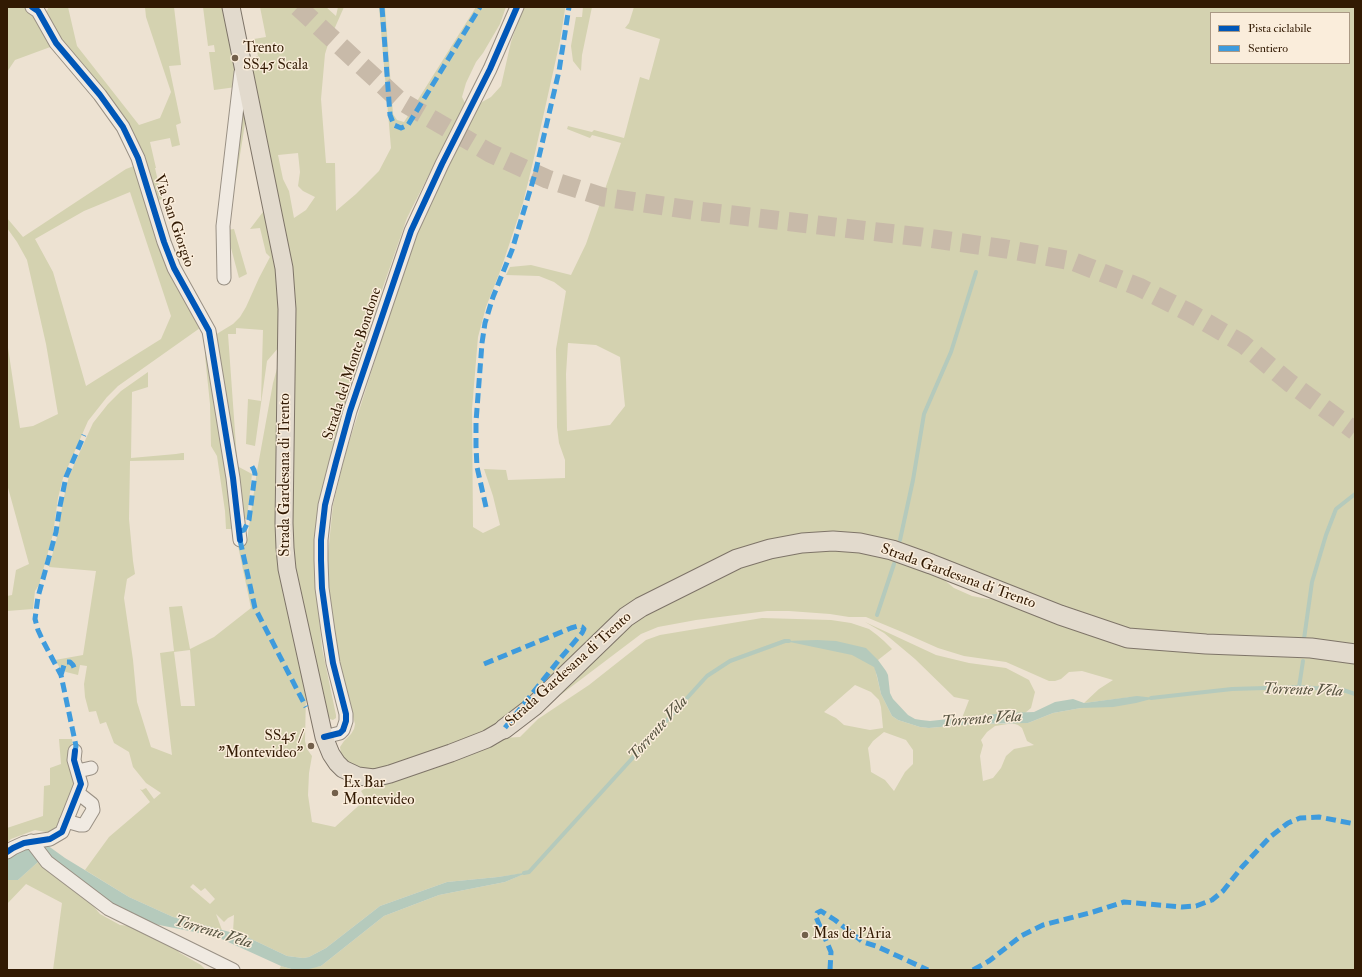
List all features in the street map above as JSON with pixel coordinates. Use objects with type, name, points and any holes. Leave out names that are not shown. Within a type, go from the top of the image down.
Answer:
[{"type":"highway","name":"Strada Gardesana di Trento","points":[[504,729],[534,706],[626,617],[641,607],[737,559],[770,549],[802,542],[833,541],[860,543],[892,550],[1060,615],[1128,638],[1206,644],[1311,648],[1355,654]]},
{"type":"main road","name":"Strada Gardesana di Trento","points":[[231,7],[243,58],[284,268],[287,309],[284,523],[287,569],[324,737],[337,764],[358,776],[374,778],[451,753],[487,739],[504,729]]},
{"type":"street","name":"Via San Giorgio","points":[[32,7],[38,11],[56,43],[100,96],[123,127],[138,158],[161,236],[174,268],[209,331],[233,478],[240,540]]},
{"type":"street","name":"Strada del Monte Bondone","points":[[324,737],[340,733],[343,730],[346,721],[346,714],[331,650],[322,588],[321,540],[325,505],[336,462],[350,411],[411,231],[442,164],[492,64],[517,7]]},
{"type":"street","name":"Strada Gardesana di Trento","points":[[224,278],[223,226],[243,58]]},
{"type":"street","points":[[7,852],[13,848],[34,845],[62,832],[81,784],[74,760],[75,751]]},
{"type":"street","points":[[78,771],[91,768]]},
{"type":"street","points":[[66,821],[80,826],[84,825],[93,810],[92,804],[78,793]]},
{"type":"street","points":[[34,845],[47,862],[109,909],[233,970]]},
{"type":"shaded area","points":[[7,7],[26,7],[30,10],[53,46],[15,60],[7,72]]},
{"type":"shaded area","points":[[49,7],[68,7],[77,46],[139,125],[160,118],[171,92],[146,17],[145,7],[174,7],[181,65],[169,66],[181,123],[176,125],[180,145],[172,147],[170,138],[150,142],[162,199],[155,201],[139,149],[65,48],[46,12]]},
{"type":"shaded area","points":[[203,7],[224,7],[238,72],[236,87],[214,90],[209,52],[215,52],[214,45],[208,46]]},
{"type":"shaded area","points":[[260,7],[326,7],[336,16],[338,7],[344,7],[325,54],[321,99],[326,163],[335,163],[336,211],[379,171],[391,148],[379,7],[385,7],[393,114],[397,120],[404,122],[476,7],[506,7],[500,24],[476,62],[466,83],[462,97],[465,103],[407,218],[373,316],[333,451],[315,546],[314,568],[322,648],[336,715],[336,718],[333,720],[328,716],[305,620],[291,547],[295,305],[248,59],[258,56],[254,39],[266,37]],"holes":[[[298,153],[300,172],[298,186],[303,191],[315,197],[306,210],[294,218],[289,191],[283,179],[278,155]]]},
{"type":"shaded area","points":[[523,7],[565,7],[560,41],[523,203],[501,269],[486,307],[478,337],[472,409],[473,527],[483,533],[500,525],[493,496],[484,469],[506,470],[508,480],[565,478],[565,460],[559,443],[557,427],[556,349],[566,291],[554,282],[539,276],[506,275],[510,267],[531,265],[571,275],[586,244],[621,143],[592,135],[590,138],[567,129],[568,126],[592,132],[594,130],[624,138],[640,77],[649,80],[660,39],[625,28],[629,23],[634,7],[1355,7],[1355,650],[1135,633],[869,539],[725,559],[577,657],[490,732],[375,771],[357,769],[347,761],[341,753],[340,747],[351,734],[355,724],[341,670],[328,586],[327,564],[333,505],[345,455],[407,259],[430,203],[475,109],[482,102],[491,97],[501,86],[511,42]],"holes":[[[568,343],[596,345],[620,357],[625,406],[610,425],[567,431],[566,374]]]},
{"type":"shaded area","points":[[583,7],[592,7],[582,55],[581,71],[573,61],[571,46],[576,17],[582,17]]},
{"type":"shaded area","points":[[243,89],[247,111],[236,180],[232,177]]},
{"type":"shaded area","points":[[134,166],[174,282],[187,305],[203,328],[200,328],[118,386],[88,421],[63,478],[58,498],[53,534],[39,585],[35,591],[33,609],[7,611],[7,596],[12,595],[16,570],[29,564],[7,484],[7,341],[20,428],[33,426],[58,414],[46,344],[27,260],[7,228],[7,218],[23,237],[126,169]],"holes":[[[130,192],[171,316],[161,339],[86,386],[53,272],[35,239],[84,211]]]},
{"type":"shaded area","points":[[266,208],[280,282],[279,347],[267,361],[255,446],[246,444],[248,399],[261,401],[263,330],[236,328],[236,334],[228,334],[237,460],[233,456],[215,335],[233,324],[240,317],[270,257],[266,253],[260,228],[250,229]]},
{"type":"shaded area","points":[[234,229],[247,274],[239,278],[227,233],[227,230]]},
{"type":"shaded area","points":[[208,346],[235,529],[226,529],[225,511],[217,456],[211,446],[210,404],[205,356]]},
{"type":"shaded area","points":[[278,365],[276,464],[306,694],[305,741],[307,749],[312,756],[309,773],[308,795],[312,822],[335,827],[366,799],[361,791],[367,787],[502,738],[520,737],[538,719],[589,685],[646,640],[660,635],[762,618],[831,620],[851,623],[869,629],[877,635],[892,649],[878,660],[873,660],[881,694],[892,716],[898,720],[920,727],[929,728],[972,724],[1008,724],[995,726],[987,732],[981,740],[983,745],[980,756],[983,781],[993,778],[1001,768],[1006,756],[1014,749],[1034,745],[1027,741],[1022,728],[1012,723],[1028,723],[1053,713],[1132,697],[1084,703],[1099,689],[1113,680],[1082,671],[1069,672],[1061,679],[1049,681],[1006,662],[964,656],[938,648],[866,617],[849,617],[789,611],[767,611],[696,620],[658,627],[641,634],[534,715],[641,616],[756,561],[807,551],[849,550],[885,555],[942,578],[954,588],[972,596],[988,599],[997,598],[1133,648],[1190,652],[1253,652],[1355,662],[1355,970],[295,970],[321,966],[384,916],[439,895],[505,882],[526,873],[447,882],[380,906],[326,948],[309,957],[303,958],[287,956],[245,936],[233,932],[234,915],[224,922],[216,914],[222,930],[173,917],[129,897],[85,870],[109,837],[150,802],[140,789],[142,790],[146,788],[154,799],[161,793],[146,783],[133,767],[129,752],[114,743],[106,722],[100,724],[96,711],[89,712],[85,697],[84,684],[87,666],[80,665],[78,675],[66,672],[60,668],[55,660],[83,655],[96,571],[49,567],[57,537],[69,476],[93,423],[108,404],[121,391],[148,372],[148,387],[132,392],[131,458],[184,453],[184,460],[130,461],[129,519],[135,574],[127,579],[124,598],[133,660],[137,702],[151,747],[172,755],[160,653],[174,651],[169,607],[182,606],[190,649],[214,637],[251,608],[237,541],[247,540],[257,471],[273,383]],"holes":[[[190,650],[195,706],[181,706],[174,652]],[[855,685],[871,692],[879,700],[883,728],[870,730],[844,725],[836,718],[824,712]],[[884,732],[906,740],[913,750],[913,764],[905,772],[894,791],[885,780],[871,772],[868,748],[873,741]],[[193,884],[201,891],[205,888],[215,899],[210,904],[190,887]]]},
{"type":"shaded area","points":[[237,466],[252,474],[247,519],[241,519]]},
{"type":"shaded area","points":[[865,622],[936,655],[969,663],[1006,668],[1029,680],[1035,692],[1031,708],[1025,713],[1005,713],[962,718],[969,700],[954,697],[915,659],[884,633]]},
{"type":"shaded area","points":[[59,739],[72,739],[77,787],[59,829],[51,833],[35,830],[11,839],[7,843],[7,828],[43,816],[44,786],[50,785],[50,768],[61,764]]},
{"type":"shaded area","points":[[38,862],[85,896],[100,914],[120,925],[130,926],[174,947],[180,953],[201,965],[206,970],[53,970],[62,903],[26,884],[7,904],[7,881],[18,880]]},
{"type":"shaded area","points":[[281,966],[295,970],[279,970]]},
{"type":"water","points":[[785,641],[836,641],[866,648],[886,671],[888,675],[890,693],[893,699],[908,715],[915,719],[930,721],[1005,713],[1034,712],[1055,702],[1073,699],[1084,703],[1137,696],[1155,698],[1113,707],[1081,708],[1053,713],[1028,723],[972,724],[929,728],[920,727],[898,720],[892,716],[881,694],[874,667],[852,655]]},
{"type":"water","points":[[47,845],[65,858],[129,897],[173,917],[245,936],[287,956],[303,958],[309,957],[326,948],[380,906],[447,882],[498,877],[529,872],[505,882],[439,895],[384,916],[321,966],[295,970],[281,966],[215,936],[154,924],[115,906],[49,859],[38,862],[18,880],[7,881],[7,859],[9,856],[24,850]]},
{"type":"waterway","points":[[900,540],[913,480],[924,414],[951,352],[976,272]]},
{"type":"waterway","points":[[1304,639],[1312,582],[1326,535],[1336,509],[1355,494]]},
{"type":"waterway","points":[[877,615],[894,564]]},
{"type":"waterway","name":"Torrente Vela","points":[[524,873],[529,872],[707,676],[730,661],[785,641],[789,641]]},
{"type":"waterway","points":[[1299,687],[1303,661]]},
{"type":"waterway","name":"Torrente Vela","points":[[1151,698],[1232,689],[1299,687],[1343,690],[1355,694]]},
{"type":"tunnel","points":[[298,7],[399,100],[490,153],[547,179],[603,197],[698,211],[921,237],[1006,249],[1072,261],[1139,287],[1190,313],[1243,344],[1290,383],[1355,431]]},
{"type":"marked path","points":[[382,7],[390,115],[394,125],[401,128],[408,125],[480,7]]},
{"type":"marked path","points":[[486,507],[477,467],[476,446],[476,422],[485,323],[493,297],[512,250],[535,174],[559,71],[569,7]]},
{"type":"marked path","points":[[75,751],[76,746],[61,675],[43,641],[35,619],[38,597],[56,532],[66,477],[84,435]]},
{"type":"marked path","points":[[240,531],[244,530],[249,520],[255,474],[250,463]]},
{"type":"marked path","points":[[240,540],[255,608],[306,707]]},
{"type":"marked path","points":[[484,664],[571,628],[578,626],[584,629],[504,729]]},
{"type":"marked path","points":[[61,675],[66,662],[70,662],[75,670]]},
{"type":"marked path","points":[[973,970],[989,961],[1021,936],[1043,925],[1124,902],[1182,907],[1196,906],[1212,900],[1223,891],[1242,867],[1270,837],[1288,823],[1300,818],[1319,817],[1355,824]]},
{"type":"marked path","points":[[830,970],[831,952],[816,917],[817,913],[821,911],[863,942],[876,946],[928,970]]},
{"type":"cycle path","points":[[32,7],[38,11],[56,43],[100,95],[123,127],[138,158],[164,242],[174,268],[209,331],[233,478],[240,540]]},
{"type":"cycle path","points":[[324,737],[340,733],[343,730],[346,721],[346,714],[333,663],[322,588],[321,540],[325,505],[336,462],[350,411],[411,231],[442,164],[490,69],[517,7]]},
{"type":"cycle path","points":[[7,852],[24,843],[50,839],[62,832],[81,784],[74,760],[75,751]]},
{"type":"place","name":"Trento SS45 Scala","points":[[235,58]]},
{"type":"place","name":"SS45 / \"Montevideo\"","points":[[311,746]]},
{"type":"place","name":"Ex Bar Montevideo","points":[[335,793]]},
{"type":"place","name":"Mas de l'Aria","points":[[805,935]]}]
